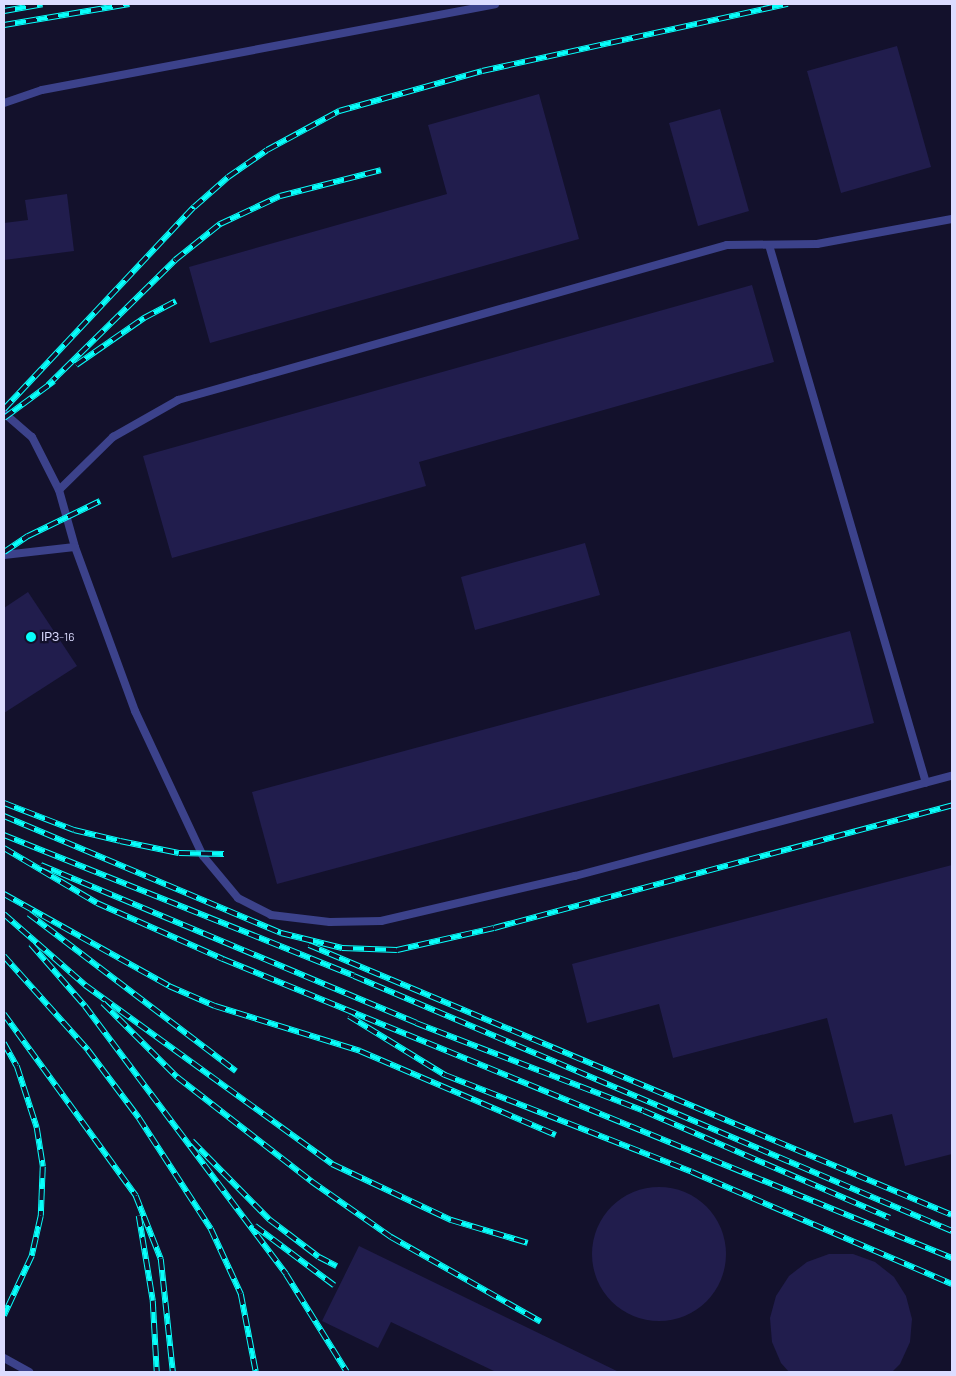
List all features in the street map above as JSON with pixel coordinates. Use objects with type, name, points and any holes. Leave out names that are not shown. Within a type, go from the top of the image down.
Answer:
[{"type":"lane","points":[[4,103],[42,90],[495,4]]},
{"type":"lane","points":[[59,490],[113,437],[178,400],[727,245],[817,244],[952,219]]},
{"type":"lane","points":[[769,245],[926,783]]},
{"type":"lane","points":[[4,413],[32,437],[59,490],[75,546],[135,711],[203,856],[238,898],[271,914],[330,922],[381,922],[575,876],[952,776]]},
{"type":"lane","points":[[4,555],[75,546]]},
{"type":"lane","points":[[4,1358],[29,1372]]},
{"type":"building","points":[[897,46],[931,167],[841,193],[807,71]]},
{"type":"building","points":[[539,94],[579,239],[210,343],[189,267],[447,194],[428,125]]},
{"type":"building","points":[[720,109],[749,211],[698,226],[669,123]]},
{"type":"building","points":[[67,194],[74,251],[4,260],[4,223],[28,220],[25,200]]},
{"type":"building","points":[[752,285],[774,362],[419,462],[426,486],[172,558],[143,456]]},
{"type":"building","points":[[585,543],[600,595],[475,630],[461,577]]},
{"type":"building","name":"ІРЗ-16","points":[[28,592],[77,666],[4,713],[4,608]]},
{"type":"building","points":[[850,631],[874,723],[277,884],[252,792]]},
{"type":"building","points":[[952,865],[952,1154],[905,1166],[892,1114],[854,1123],[827,1018],[673,1058],[659,1004],[587,1023],[572,964]]},
{"type":"building","points":[[659,1187],[685,1192],[696,1198],[706,1207],[715,1217],[721,1228],[726,1254],[721,1280],[715,1291],[706,1301],[696,1310],[685,1316],[659,1321],[633,1316],[622,1310],[612,1301],[603,1291],[597,1280],[592,1254],[597,1228],[603,1217],[612,1207],[622,1198],[633,1192]]},
{"type":"building","points":[[359,1246],[619,1372],[496,1372],[391,1322],[378,1348],[322,1321]]},
{"type":"building","points":[[829,1254],[853,1254],[875,1262],[894,1277],[906,1296],[912,1319],[910,1342],[900,1364],[892,1372],[789,1372],[781,1363],[772,1342],[770,1318],[776,1296],[789,1276],[807,1262]]},
{"type":"railway","points":[[4,11],[42,4]]},
{"type":"railway","points":[[4,25],[129,4]]},
{"type":"railway","points":[[4,409],[194,207],[228,177],[267,150],[339,111],[482,71],[788,4]]},
{"type":"railway","points":[[48,385],[175,260],[220,224],[280,196],[381,170]]},
{"type":"railway","points":[[76,365],[144,318],[176,301]]},
{"type":"railway","points":[[4,418],[54,381]]},
{"type":"railway","points":[[4,552],[28,536],[100,501]]},
{"type":"railway","points":[[4,803],[74,830],[120,841],[179,853],[224,854]]},
{"type":"railway","points":[[4,816],[281,933],[342,948],[397,950],[494,928],[952,805]]},
{"type":"railway","points":[[4,835],[354,976],[952,1231]]},
{"type":"railway","points":[[4,848],[97,903],[223,959],[952,1258]]},
{"type":"railway","points":[[41,865],[416,1023],[644,1111],[890,1218]]},
{"type":"railway","points":[[4,894],[169,986],[215,1006],[360,1051],[556,1135]]},
{"type":"railway","points":[[4,914],[85,985],[332,1164],[451,1220],[528,1243]]},
{"type":"railway","points":[[29,914],[236,1071]]},
{"type":"railway","points":[[31,944],[85,1006],[286,1274],[347,1372]]},
{"type":"railway","points":[[309,945],[952,1215]]},
{"type":"railway","points":[[4,956],[88,1050],[139,1118],[211,1229],[241,1294],[256,1372]]},
{"type":"railway","points":[[103,1003],[177,1077],[311,1181],[391,1237],[541,1322]]},
{"type":"railway","points":[[4,1014],[136,1196],[161,1259],[173,1372]]},
{"type":"railway","points":[[349,1016],[445,1075],[692,1172],[952,1284]]},
{"type":"railway","points":[[4,1043],[17,1066],[37,1128],[43,1167],[41,1216],[32,1256],[4,1316]]},
{"type":"railway","points":[[192,1141],[270,1220],[319,1257],[337,1266]]},
{"type":"railway","points":[[139,1216],[153,1301],[157,1372]]},
{"type":"railway","points":[[255,1226],[334,1285]]},
{"type":"place","name":"ІРЗ-16","points":[[31,637]]}]
